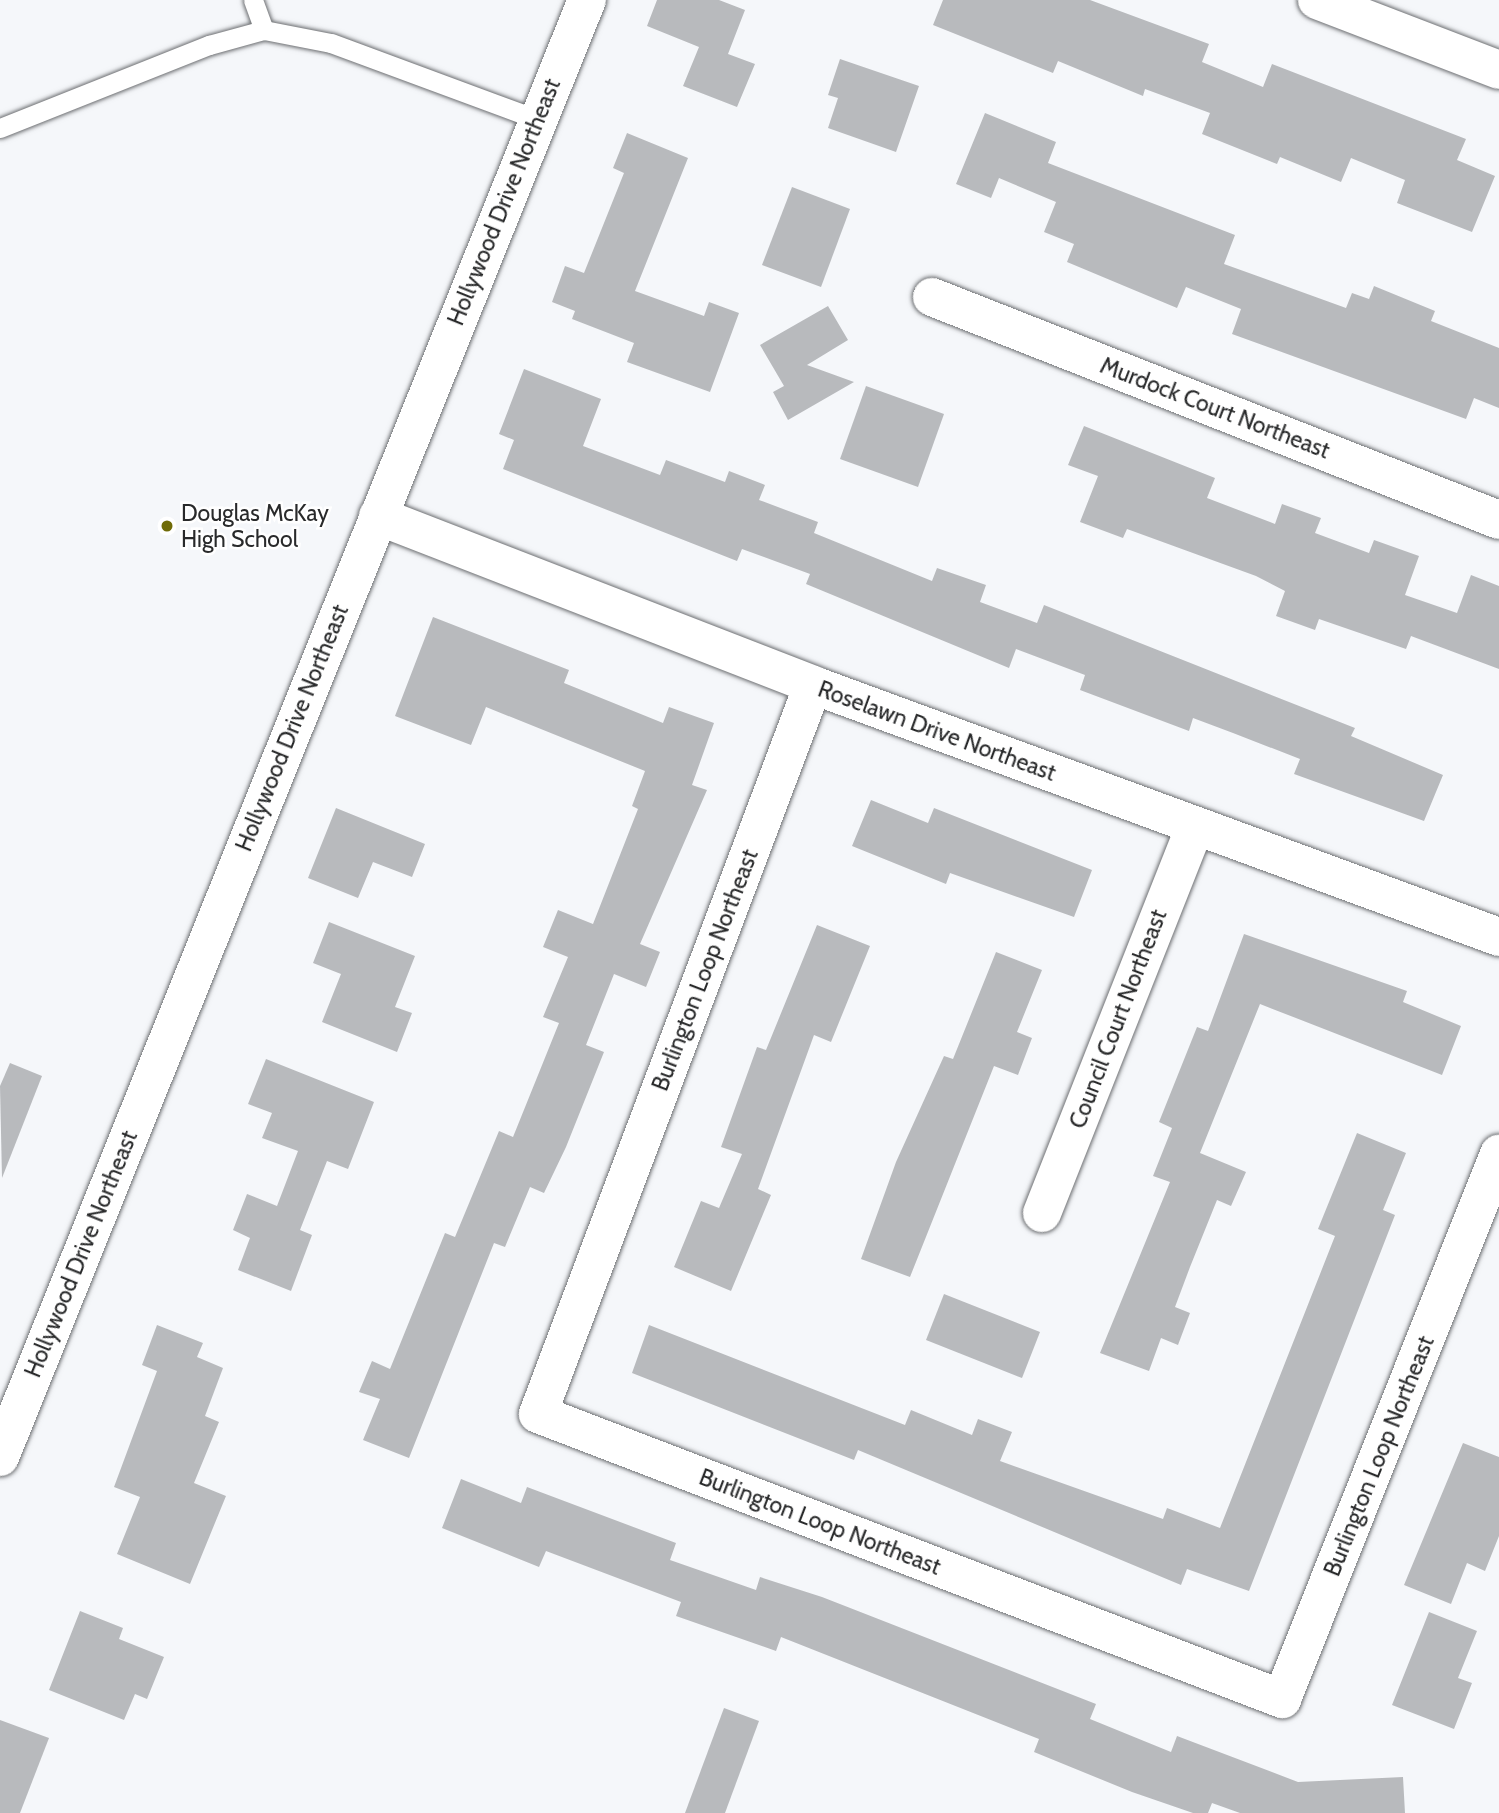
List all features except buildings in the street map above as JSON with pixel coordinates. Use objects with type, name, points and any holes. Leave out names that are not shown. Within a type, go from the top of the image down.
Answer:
[{"type":"street","name":"Hollywood Drive Northeast","points":[[0,1457],[536,119],[587,0]]},
{"type":"street","points":[[1317,0],[1499,70]]},
{"type":"street","name":"Murdock Court Northeast","points":[[932,297],[1499,520]]},
{"type":"street","name":"Roselawn Drive Northeast","points":[[377,516],[813,685],[1499,937]]},
{"type":"street","name":"Burlington Loop Northeast","points":[[813,685],[538,1413],[1282,1699],[1499,1154]]},
{"type":"street","name":"Council Court Northeast","points":[[1042,1213],[1195,826]]},
{"type":"lane","points":[[253,0],[264,30]]},
{"type":"lane","points":[[0,128],[209,45],[264,30],[331,43],[536,119]]},
{"type":"place","name":"Douglas McKay High School","points":[[167,526]]}]
